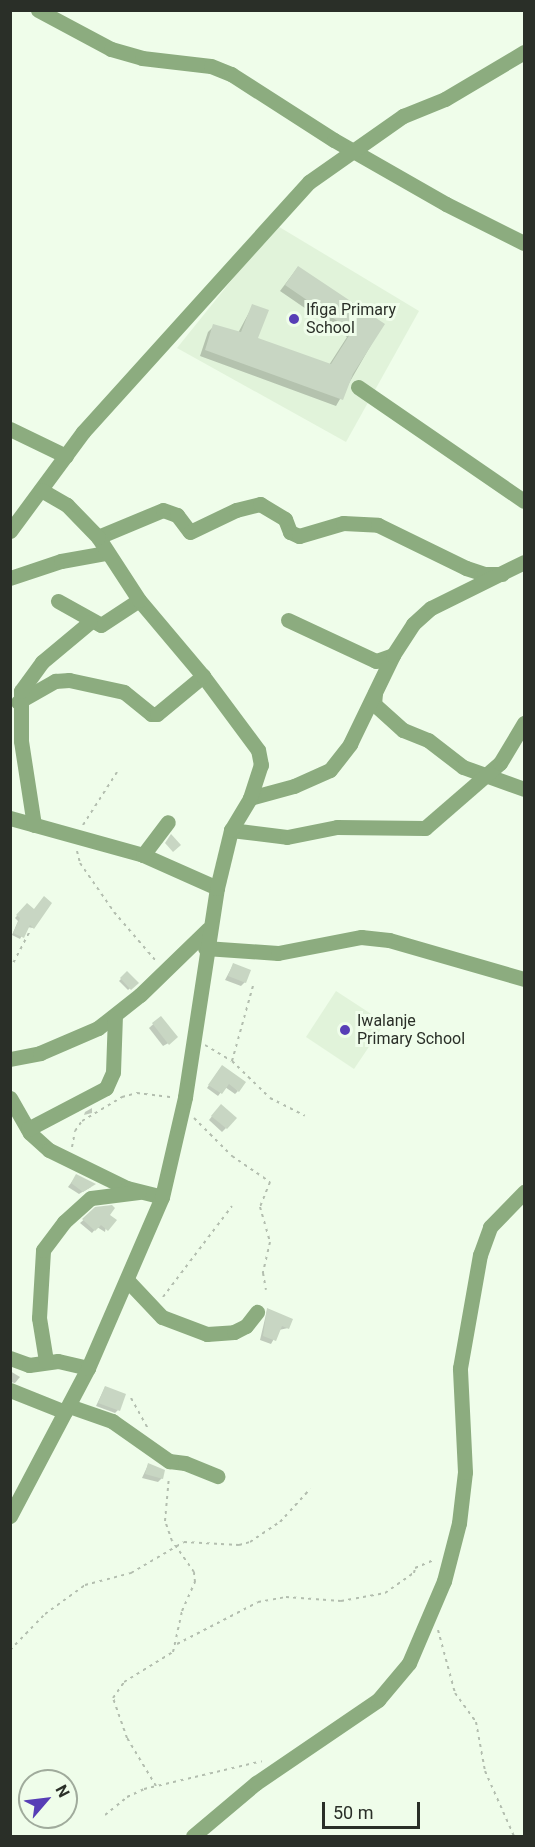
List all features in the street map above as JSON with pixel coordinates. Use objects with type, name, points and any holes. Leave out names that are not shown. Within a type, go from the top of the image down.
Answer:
[{"type":"street","points":[[38,10],[111,49],[154,60],[211,66],[231,74],[446,204],[525,243]]},
{"type":"street","points":[[10,531],[83,432],[289,201],[352,149],[403,116],[445,99],[525,52]]},
{"type":"street","points":[[358,387],[525,501]]},
{"type":"street","points":[[10,429],[66,456]]},
{"type":"street","points":[[10,1516],[88,1368],[162,1197],[185,1097],[205,948],[217,888],[231,830],[250,798],[261,770],[259,752],[203,675],[139,600],[106,553],[98,537],[67,505],[41,490]]},
{"type":"street","points":[[98,537],[163,510],[177,514],[190,532],[236,510],[260,504],[285,519],[290,532],[299,536],[343,523],[378,525],[456,564],[484,574],[502,574]]},
{"type":"street","points":[[10,578],[62,561],[106,553]]},
{"type":"street","points":[[250,798],[294,786],[330,770],[350,744],[393,655],[422,615],[525,562]]},
{"type":"street","points":[[58,602],[90,622],[106,623],[139,600]]},
{"type":"street","points":[[288,620],[376,661],[393,655]]},
{"type":"street","points":[[34,825],[18,702],[31,674],[90,622]]},
{"type":"street","points":[[18,702],[55,681],[69,680],[124,692],[151,714],[157,714],[203,675]]},
{"type":"street","points":[[375,693],[374,705],[403,730],[428,740],[463,766],[525,789]]},
{"type":"street","points":[[231,830],[287,837],[337,827],[419,830],[489,774],[514,745],[525,723]]},
{"type":"street","points":[[10,818],[143,855],[217,888]]},
{"type":"street","points":[[143,855],[168,822]]},
{"type":"street","points":[[10,1059],[65,1044],[115,1016],[208,929]]},
{"type":"street","points":[[205,948],[272,954],[361,936],[389,940],[525,979]]},
{"type":"street","points":[[28,1129],[106,1088],[113,1072],[115,1016]]},
{"type":"street","points":[[10,1098],[28,1129],[49,1150],[139,1192],[162,1197]]},
{"type":"street","points":[[46,1361],[39,1318],[43,1250],[64,1222],[91,1198],[139,1192]]},
{"type":"street","points":[[193,1836],[256,1783],[392,1688],[409,1664],[450,1563],[465,1472],[460,1368],[470,1302],[490,1227],[525,1192]]},
{"type":"street","points":[[127,1280],[153,1309],[173,1323],[221,1335],[246,1326],[257,1312]]},
{"type":"street","points":[[10,1358],[29,1365],[46,1361],[88,1368]]},
{"type":"street","points":[[10,1390],[112,1421],[169,1461],[185,1462],[218,1476]]},
{"type":"path","points":[[117,772],[86,817],[79,839],[80,863],[114,912],[152,960],[174,963]]},
{"type":"path","points":[[10,969],[31,929]]},
{"type":"path","points":[[232,1061],[253,986]]},
{"type":"path","points":[[193,1037],[232,1061],[270,1098],[305,1116]]},
{"type":"path","points":[[68,1158],[75,1131],[82,1121],[122,1096],[137,1093],[185,1097],[201,1128],[270,1182],[260,1207],[270,1242],[263,1273],[266,1290]]},
{"type":"path","points":[[153,1309],[232,1206]]},
{"type":"path","points":[[169,1461],[165,1521],[176,1545],[194,1572],[195,1582],[183,1611],[177,1644]]},
{"type":"path","points":[[10,1650],[70,1593],[85,1585],[131,1573],[176,1545],[250,1542],[280,1522],[310,1489]]},
{"type":"path","points":[[156,1786],[127,1738],[113,1698],[124,1682],[165,1660],[177,1644],[258,1602],[286,1597],[341,1601],[385,1593],[425,1562],[450,1563]]},
{"type":"path","points":[[434,1607],[452,1684],[476,1722],[485,1772],[514,1836]]},
{"type":"path","points":[[105,1815],[127,1797],[156,1786],[270,1759]]},
{"type":"shaded area","points":[[276,225],[419,311],[346,442],[177,348]]},
{"type":"shaded area","name":"Iwalanje Primary School","points":[[336,991],[385,1023],[354,1069],[306,1037]]},
{"type":"building","points":[[298,266],[385,324],[353,374],[343,400],[205,350],[213,324],[241,332],[252,304],[269,310],[258,338],[331,364],[352,331],[285,285]]},
{"type":"building","points":[[171,834],[181,845],[173,852],[165,843]]},
{"type":"building","points":[[44,896],[52,903],[34,929],[30,925],[24,938],[13,933],[20,918],[16,915],[27,903],[34,909]]},
{"type":"building","points":[[233,963],[251,970],[246,983],[228,976]]},
{"type":"building","points":[[127,971],[139,983],[131,990],[120,978]]},
{"type":"building","points":[[161,1016],[178,1037],[169,1045],[152,1023]]},
{"type":"building","points":[[222,1065],[246,1082],[239,1092],[229,1084],[222,1094],[208,1085]]},
{"type":"building","points":[[221,1104],[237,1118],[227,1129],[211,1116]]},
{"type":"building","points":[[76,1174],[96,1184],[83,1192],[71,1183]]},
{"type":"building","points":[[112,1205],[115,1208],[110,1215],[117,1220],[108,1231],[101,1225],[95,1231],[82,1219],[95,1207]]},
{"type":"building","points":[[267,1308],[293,1319],[289,1329],[282,1326],[276,1341],[263,1336]]},
{"type":"building","points":[[105,1386],[126,1394],[120,1411],[98,1403]]},
{"type":"building","points":[[148,1463],[165,1470],[163,1479],[145,1474]]},
{"type":"place","name":"Ifiga Primary School","points":[[294,319]]},
{"type":"place","name":"Iwalanje Primary School","points":[[345,1030]]}]
